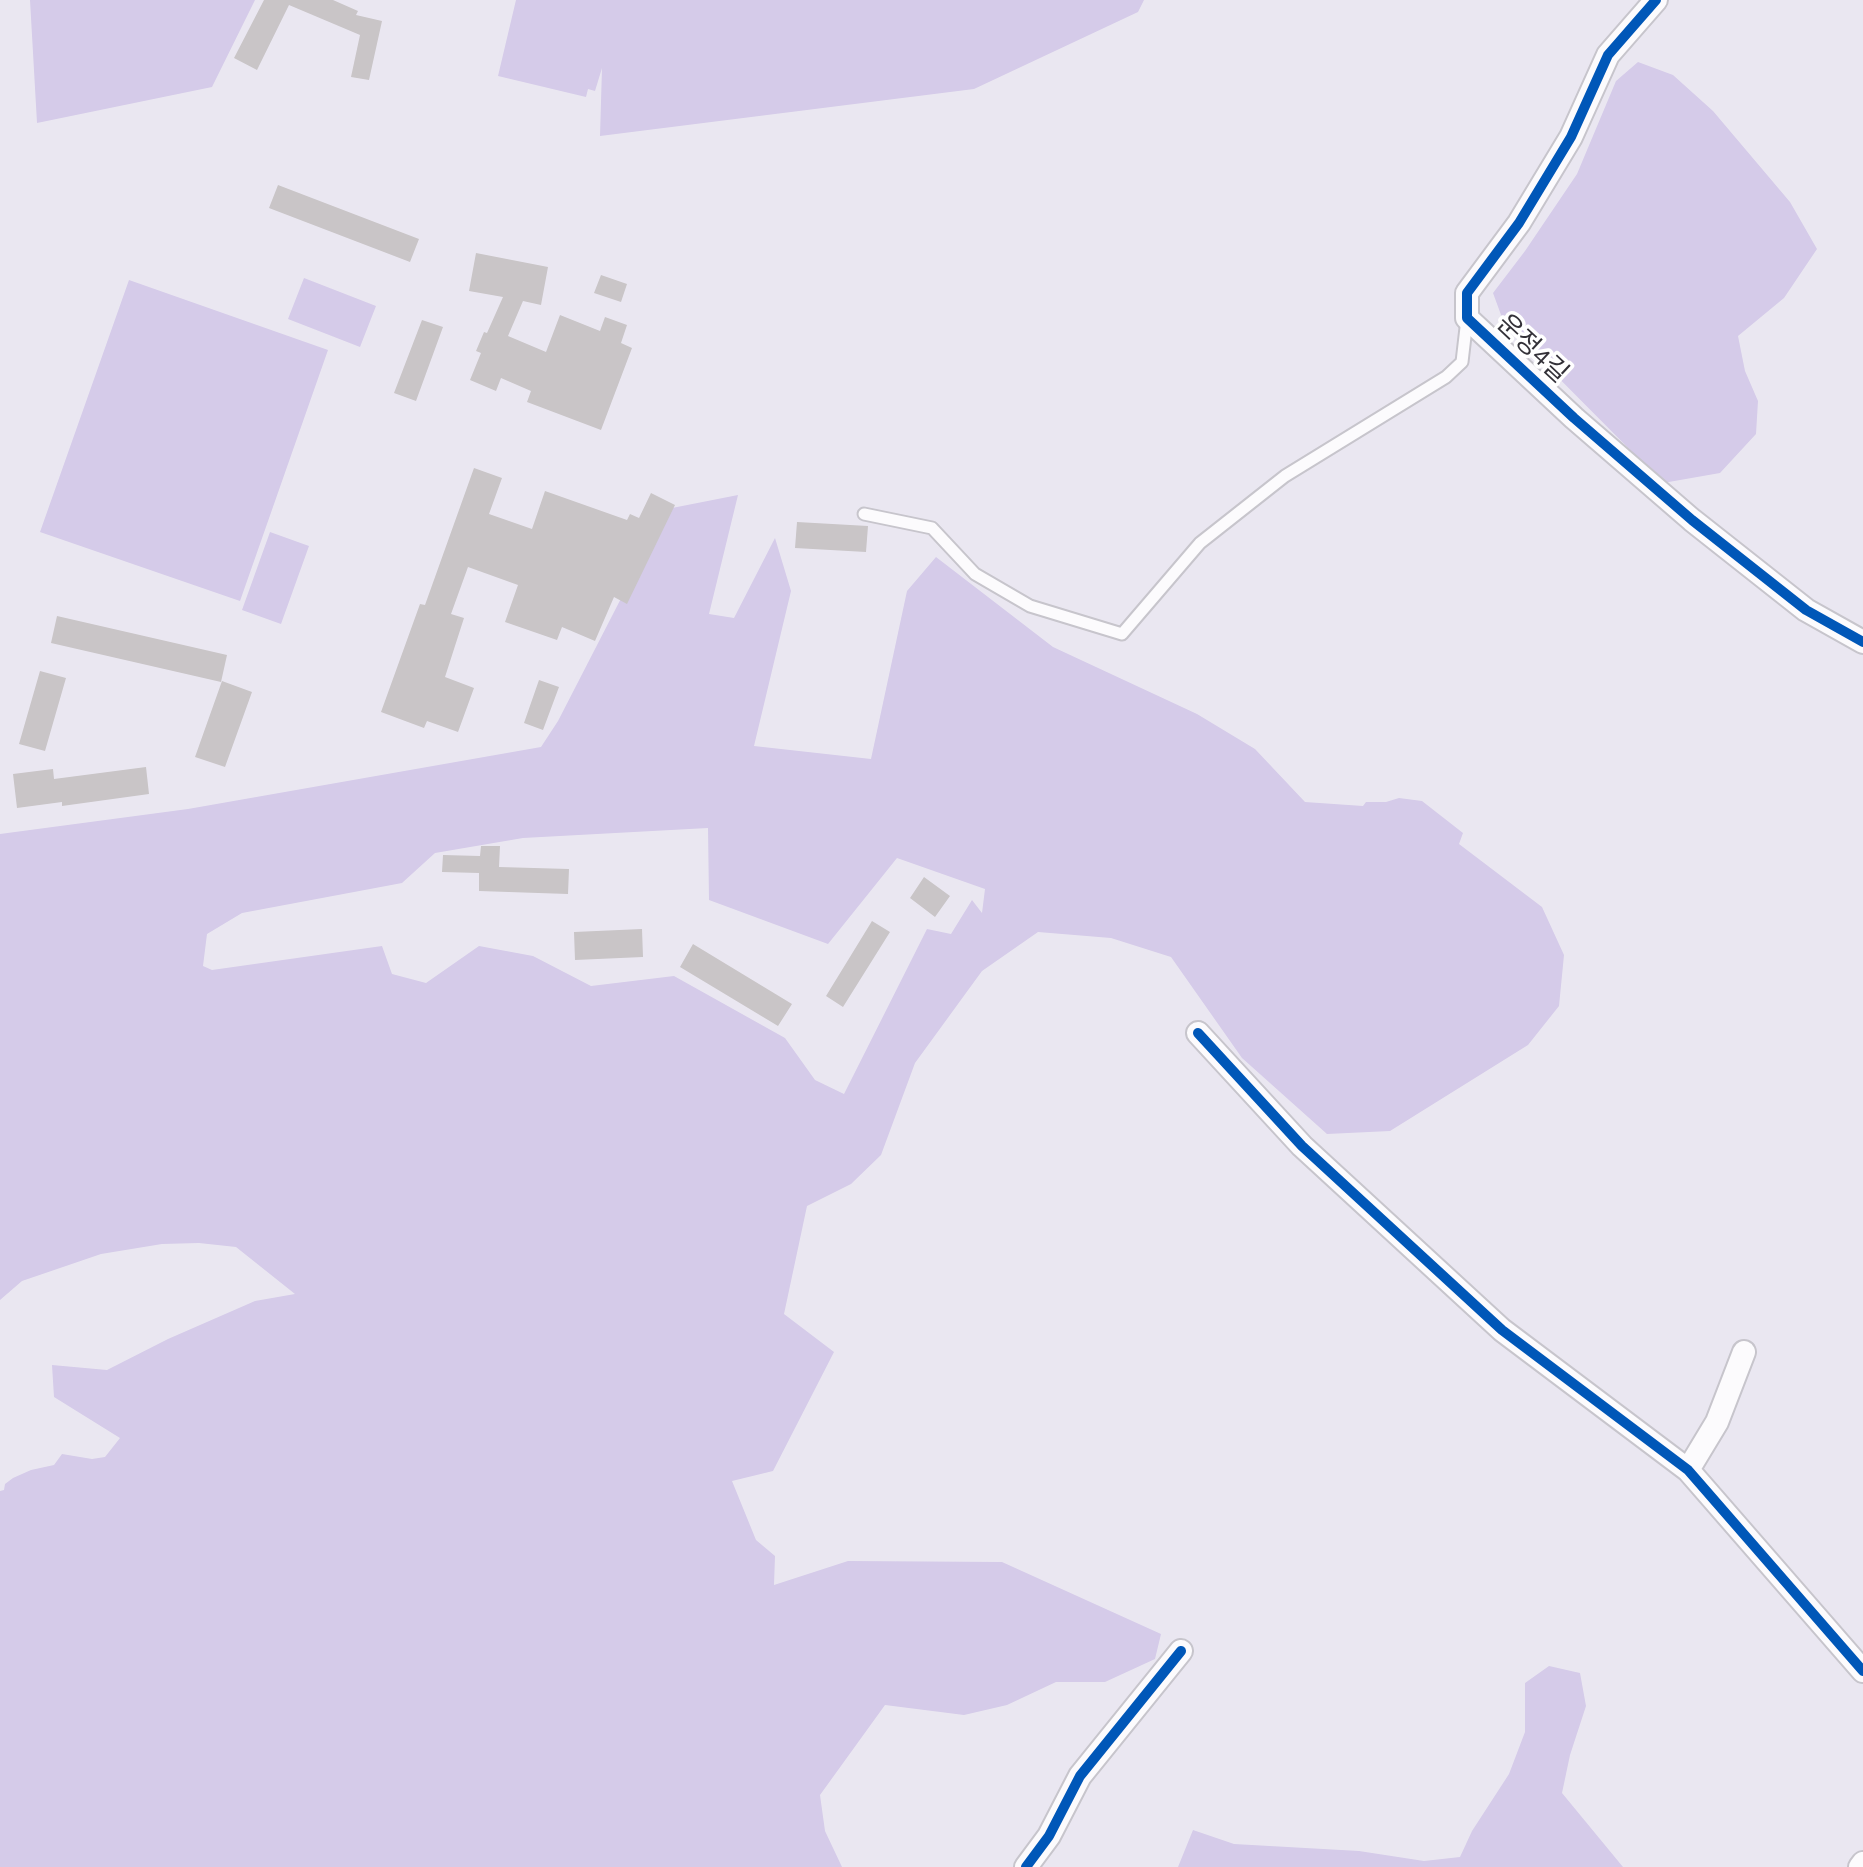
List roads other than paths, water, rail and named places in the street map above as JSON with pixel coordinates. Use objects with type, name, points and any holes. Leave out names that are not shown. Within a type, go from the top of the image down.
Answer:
[{"type":"street","name":"운정4길","points":[[1656,0],[1608,55],[1571,137],[1519,223],[1467,293],[1467,318],[1574,418],[1692,520],[1806,610],[1863,642]]},
{"type":"street","points":[[1198,1033],[1302,1146],[1502,1330],[1688,1470],[1863,1671]]},
{"type":"street","points":[[1688,1470],[1717,1422],[1744,1352]]},
{"type":"street","points":[[1026,1867],[1049,1836],[1080,1776],[1181,1651]]},
{"type":"lane","points":[[864,514],[932,528],[975,574],[1030,606],[1122,634],[1200,543],[1285,476],[1446,377],[1462,362],[1467,318]]}]
